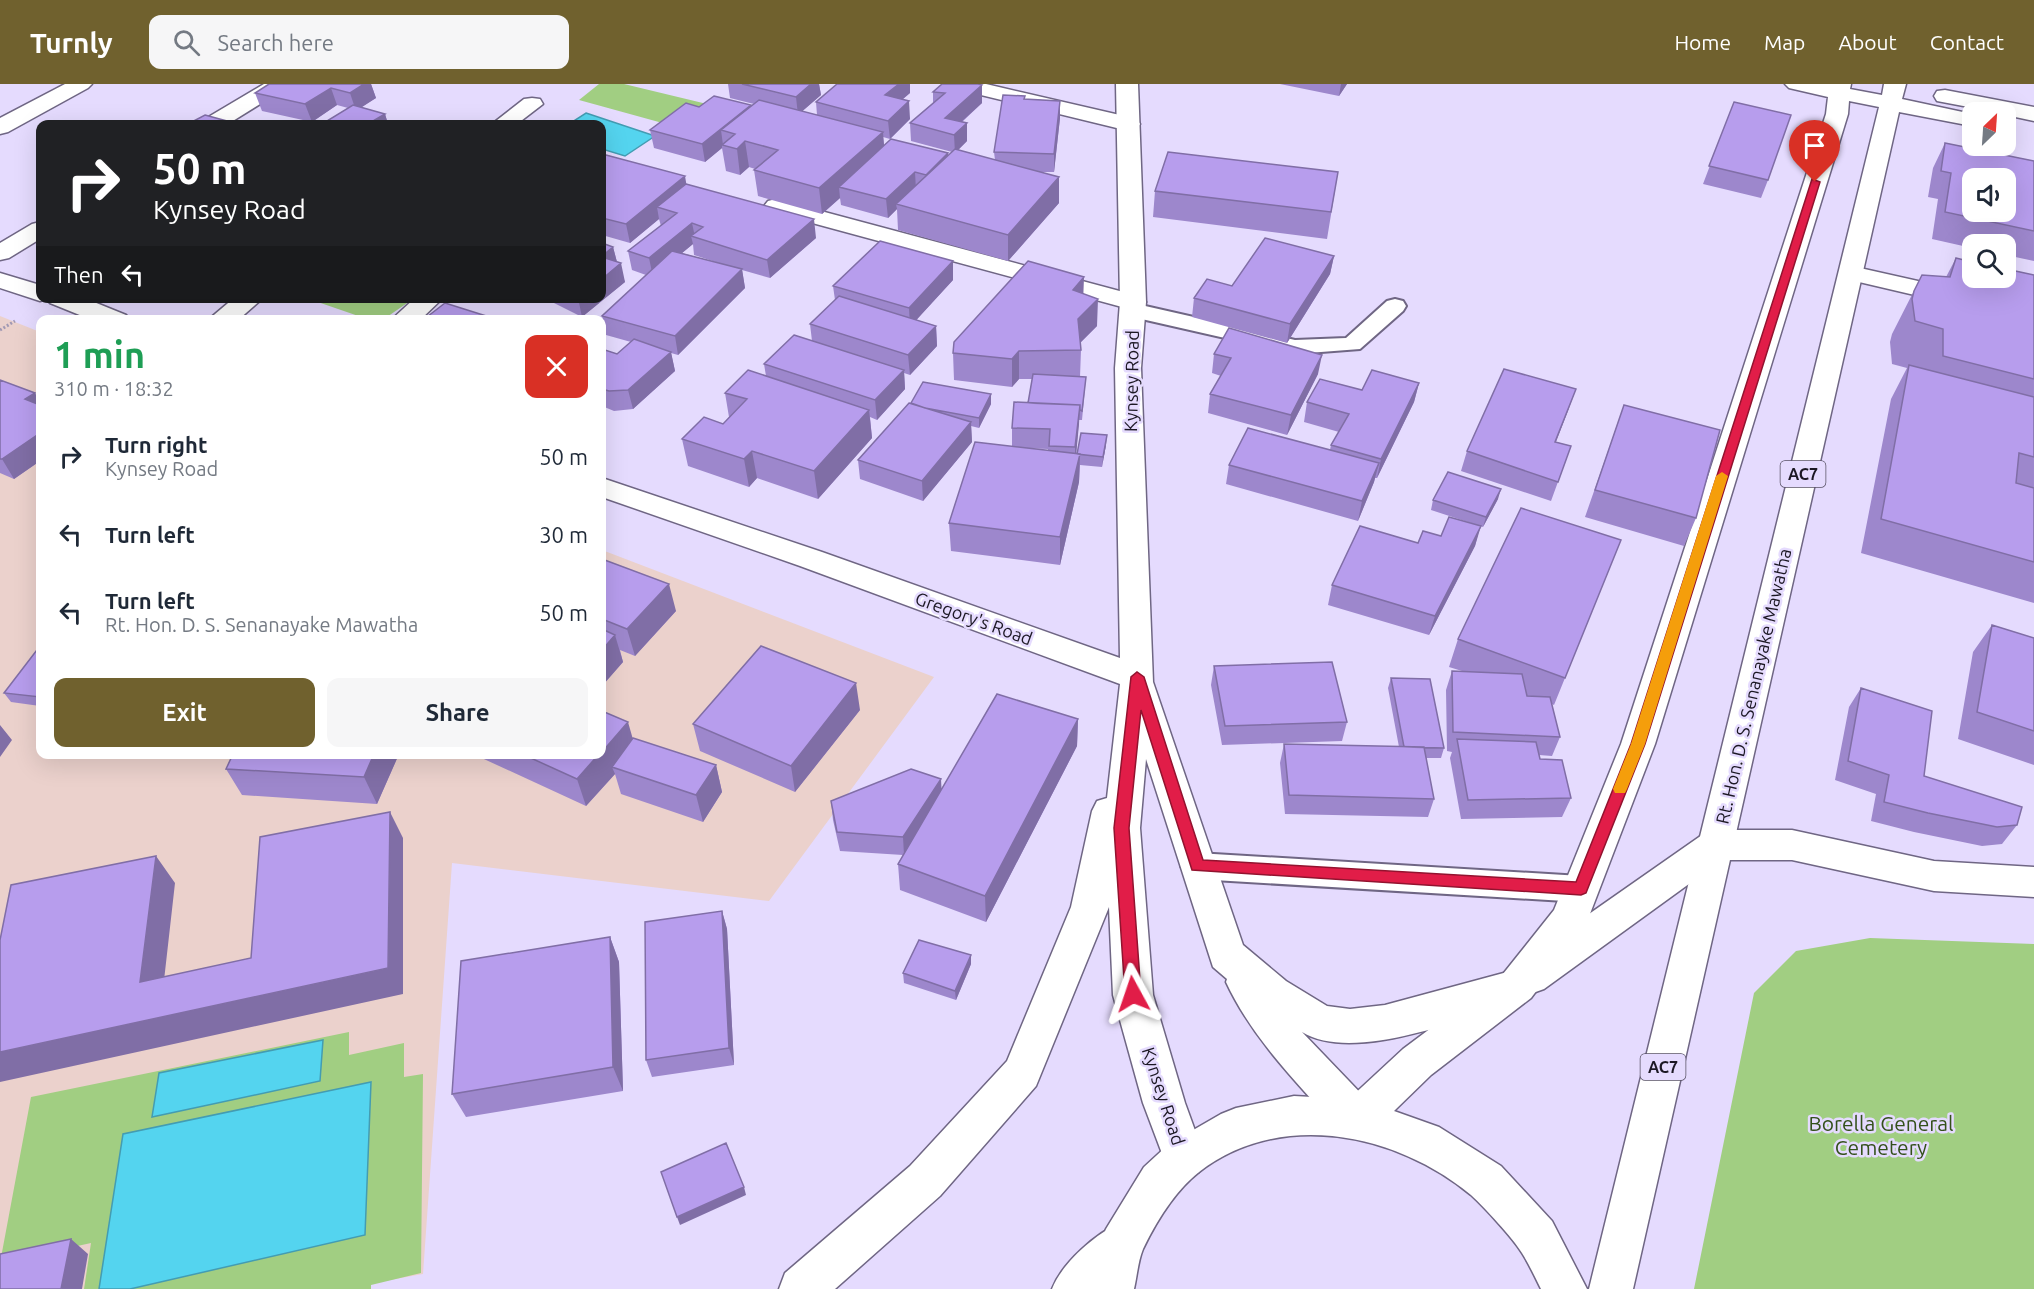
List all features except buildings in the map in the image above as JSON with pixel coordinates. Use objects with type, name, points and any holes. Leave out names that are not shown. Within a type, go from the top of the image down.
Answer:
[{"type":"main road","points":[[0,128],[81,84]]},
{"type":"main road","points":[[220,120],[279,84]]},
{"type":"main road","points":[[959,84],[1129,124]]},
{"type":"main road","name":"Kynsey Road","points":[[1127,84],[1133,306],[1128,368],[1137,677],[1122,828],[1133,994],[1164,1102],[1184,1158]]},
{"type":"main road","points":[[1796,84],[1892,89],[2034,114]]},
{"type":"main road","points":[[1227,956],[1272,993],[1320,1022],[1350,1028],[1384,1023],[1517,986],[1569,919],[1638,744],[1837,114],[1839,88]]},
{"type":"main road","points":[[1892,89],[1962,116]]},
{"type":"main road","name":"Rt. Hon. D. S. Senanayake Mawatha","points":[[1611,1289],[1851,273],[1892,89]]},
{"type":"main road","points":[[508,120],[532,104]]},
{"type":"main road","points":[[2016,129],[2034,133]]},
{"type":"main road","points":[[776,206],[1133,306]]},
{"type":"main road","points":[[0,253],[36,231]]},
{"type":"main road","points":[[1851,273],[2034,315]]},
{"type":"main road","points":[[0,280],[36,292]]},
{"type":"main road","points":[[72,303],[104,315]]},
{"type":"main road","points":[[228,315],[244,303]]},
{"type":"main road","points":[[410,315],[425,303]]},
{"type":"main road","name":"Gregory's Road","points":[[606,488],[811,559],[1137,677]]},
{"type":"main road","points":[[801,1289],[925,1181],[1022,1073],[1090,907],[1137,677]]},
{"type":"main road","name":"Kynsey Road","points":[[1137,677],[1227,956],[1288,1046],[1357,1119]]},
{"type":"main road","points":[[1357,1119],[1417,1062],[1517,986],[1715,845],[1792,844],[1934,876],[2034,882]]},
{"type":"main road","points":[[1074,1289],[1122,1244],[1159,1182],[1184,1158],[1236,1128],[1294,1115],[1357,1119],[1424,1141],[1486,1180],[1537,1236],[1565,1289]]},
{"type":"main road","points":[[1112,1289],[1122,1244]]},
{"type":"lane","points":[[1133,306],[1295,347],[1352,344],[1395,306]]},
{"type":"lane","points":[[1197,866],[1581,889]]},
{"type":"shaded area","points":[[0,316],[36,330],[36,759],[606,759],[606,552],[934,677],[769,901],[452,863],[423,1274],[340,1289],[0,1289]]},
{"type":"green space","points":[[599,84],[624,84],[707,104],[677,127],[579,100]]},
{"type":"green space","points":[[321,303],[407,303],[390,315],[355,315]]},
{"type":"green space","name":"Borella General Cemetery","points":[[1870,938],[2034,944],[2034,1289],[1694,1289],[1754,993],[1796,951]]},
{"type":"green space","points":[[349,1032],[349,1055],[404,1043],[404,1077],[423,1074],[421,1273],[371,1285],[371,1289],[84,1289],[91,1243],[0,1263],[31,1097]]},
{"type":"water","points":[[586,113],[655,136],[625,156],[606,150],[606,120],[575,120]]},
{"type":"water","points":[[323,1040],[320,1081],[152,1117],[159,1073]]},
{"type":"water","points":[[371,1082],[365,1235],[130,1289],[99,1289],[123,1134]]},
{"type":"slow traffic","points":[[1620,789],[1638,744],[1722,476]]},
{"type":"route","points":[[1133,994],[1122,828],[1137,677],[1197,866],[1581,889],[1638,744],[1815,182]]}]
